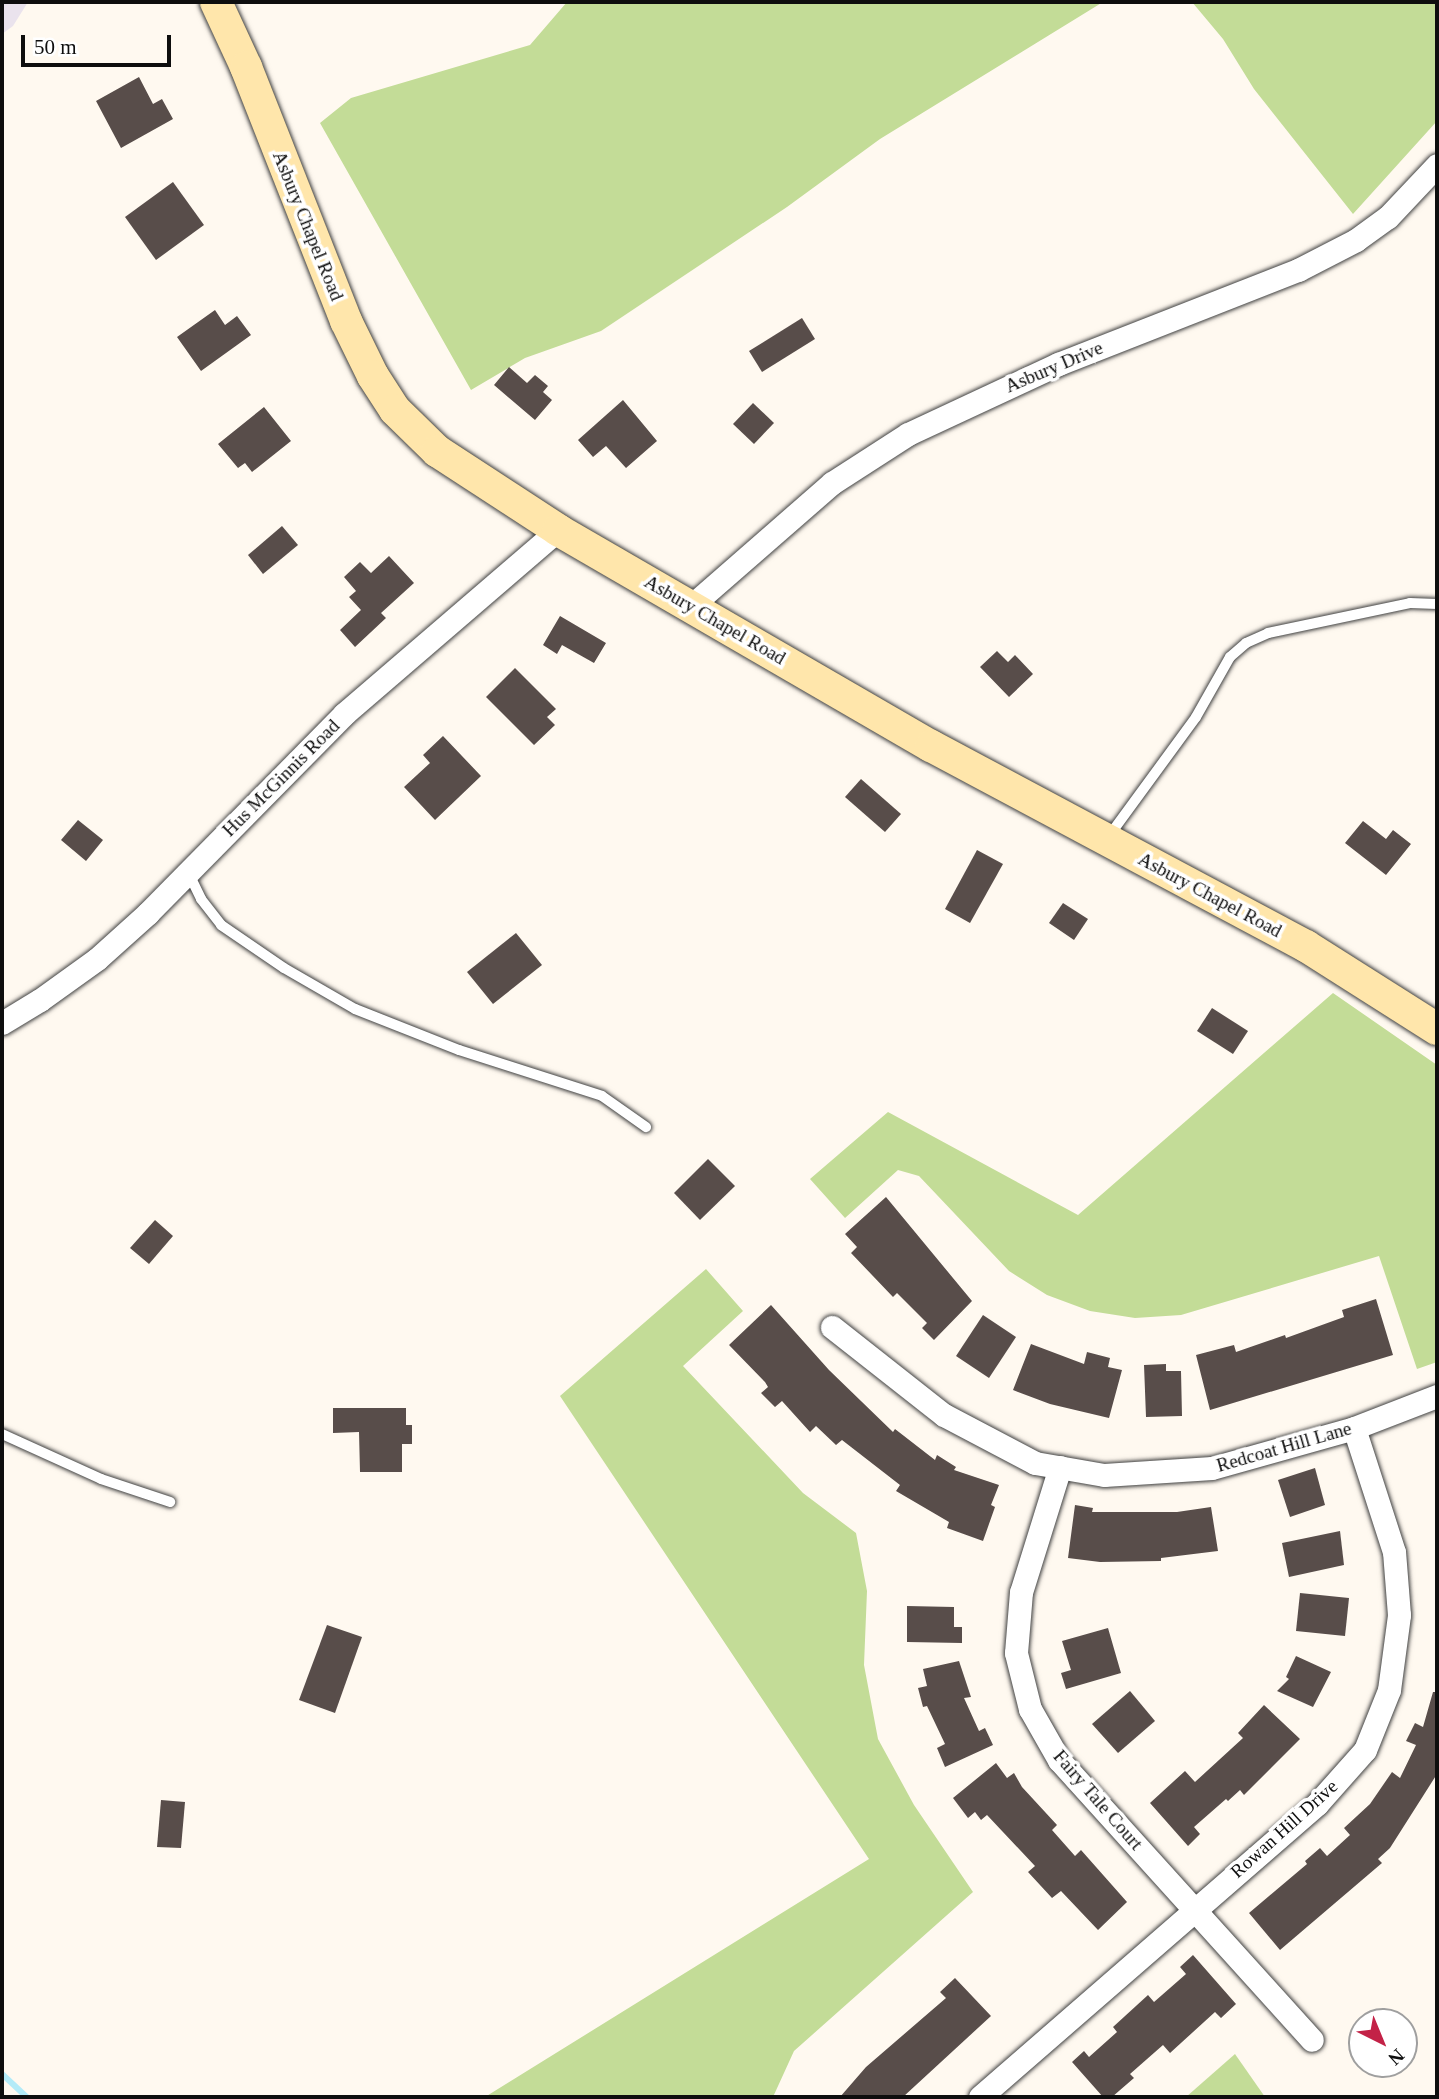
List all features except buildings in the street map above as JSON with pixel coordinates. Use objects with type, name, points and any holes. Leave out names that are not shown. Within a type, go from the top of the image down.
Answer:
[{"type":"main road","name":"Asbury Chapel Road","points":[[216,2],[246,68],[346,321],[373,376],[392,406],[437,451],[558,530],[931,746],[1306,946],[1437,1029]]},
{"type":"street","name":"Asbury Drive","points":[[691,606],[832,483],[908,434],[1058,364],[1298,270],[1356,240],[1388,217],[1437,165]]},
{"type":"street","name":"Hus McGinnis Road","points":[[2,1023],[40,1000],[97,959],[188,872],[344,714],[558,530]]},
{"type":"street","name":"Redcoat Hill Lane","points":[[832,1327],[944,1415],[1035,1463],[1104,1475],[1212,1468],[1354,1428],[1437,1396]]},
{"type":"street","name":"Rowan Hill Drive","points":[[980,2097],[1194,1908],[1317,1804],[1365,1750],[1389,1690],[1399,1615],[1394,1552],[1354,1428]]},
{"type":"street","name":"Fairy Tale Court","points":[[1060,1467],[1021,1592],[1016,1653],[1030,1709],[1059,1760],[1312,2040]]},
{"type":"lane","points":[[1105,841],[1196,717],[1230,656],[1246,643],[1268,633],[1410,603],[1437,604]]},
{"type":"lane","points":[[188,872],[201,899],[221,925],[284,968],[355,1009],[459,1050],[602,1096],[646,1127]]},
{"type":"lane","points":[[2,1434],[101,1479],[170,1502]]},
{"type":"shaded area","points":[[2,2],[28,2],[13,26],[2,34]]},
{"type":"green space","points":[[567,2],[1103,2],[880,139],[787,207],[601,331],[525,358],[471,390],[320,123],[351,98],[530,45]]},
{"type":"green space","points":[[1192,2],[1437,2],[1437,121],[1353,214],[1254,89],[1223,39]]},
{"type":"green space","points":[[1333,993],[1437,1065],[1437,1362],[1417,1369],[1379,1256],[1181,1315],[1135,1318],[1090,1311],[1047,1295],[1009,1271],[919,1176],[898,1170],[845,1218],[810,1179],[888,1112],[1078,1215]]},
{"type":"green space","points":[[706,1269],[743,1311],[683,1366],[803,1493],[856,1533],[867,1591],[864,1665],[878,1739],[914,1805],[973,1892],[794,2051],[773,2097],[485,2097],[869,1859],[560,1396]]},
{"type":"green space","points":[[1235,2054],[1265,2097],[1186,2097]]},
{"type":"waterway","points":[[2,2074],[27,2097]]}]
